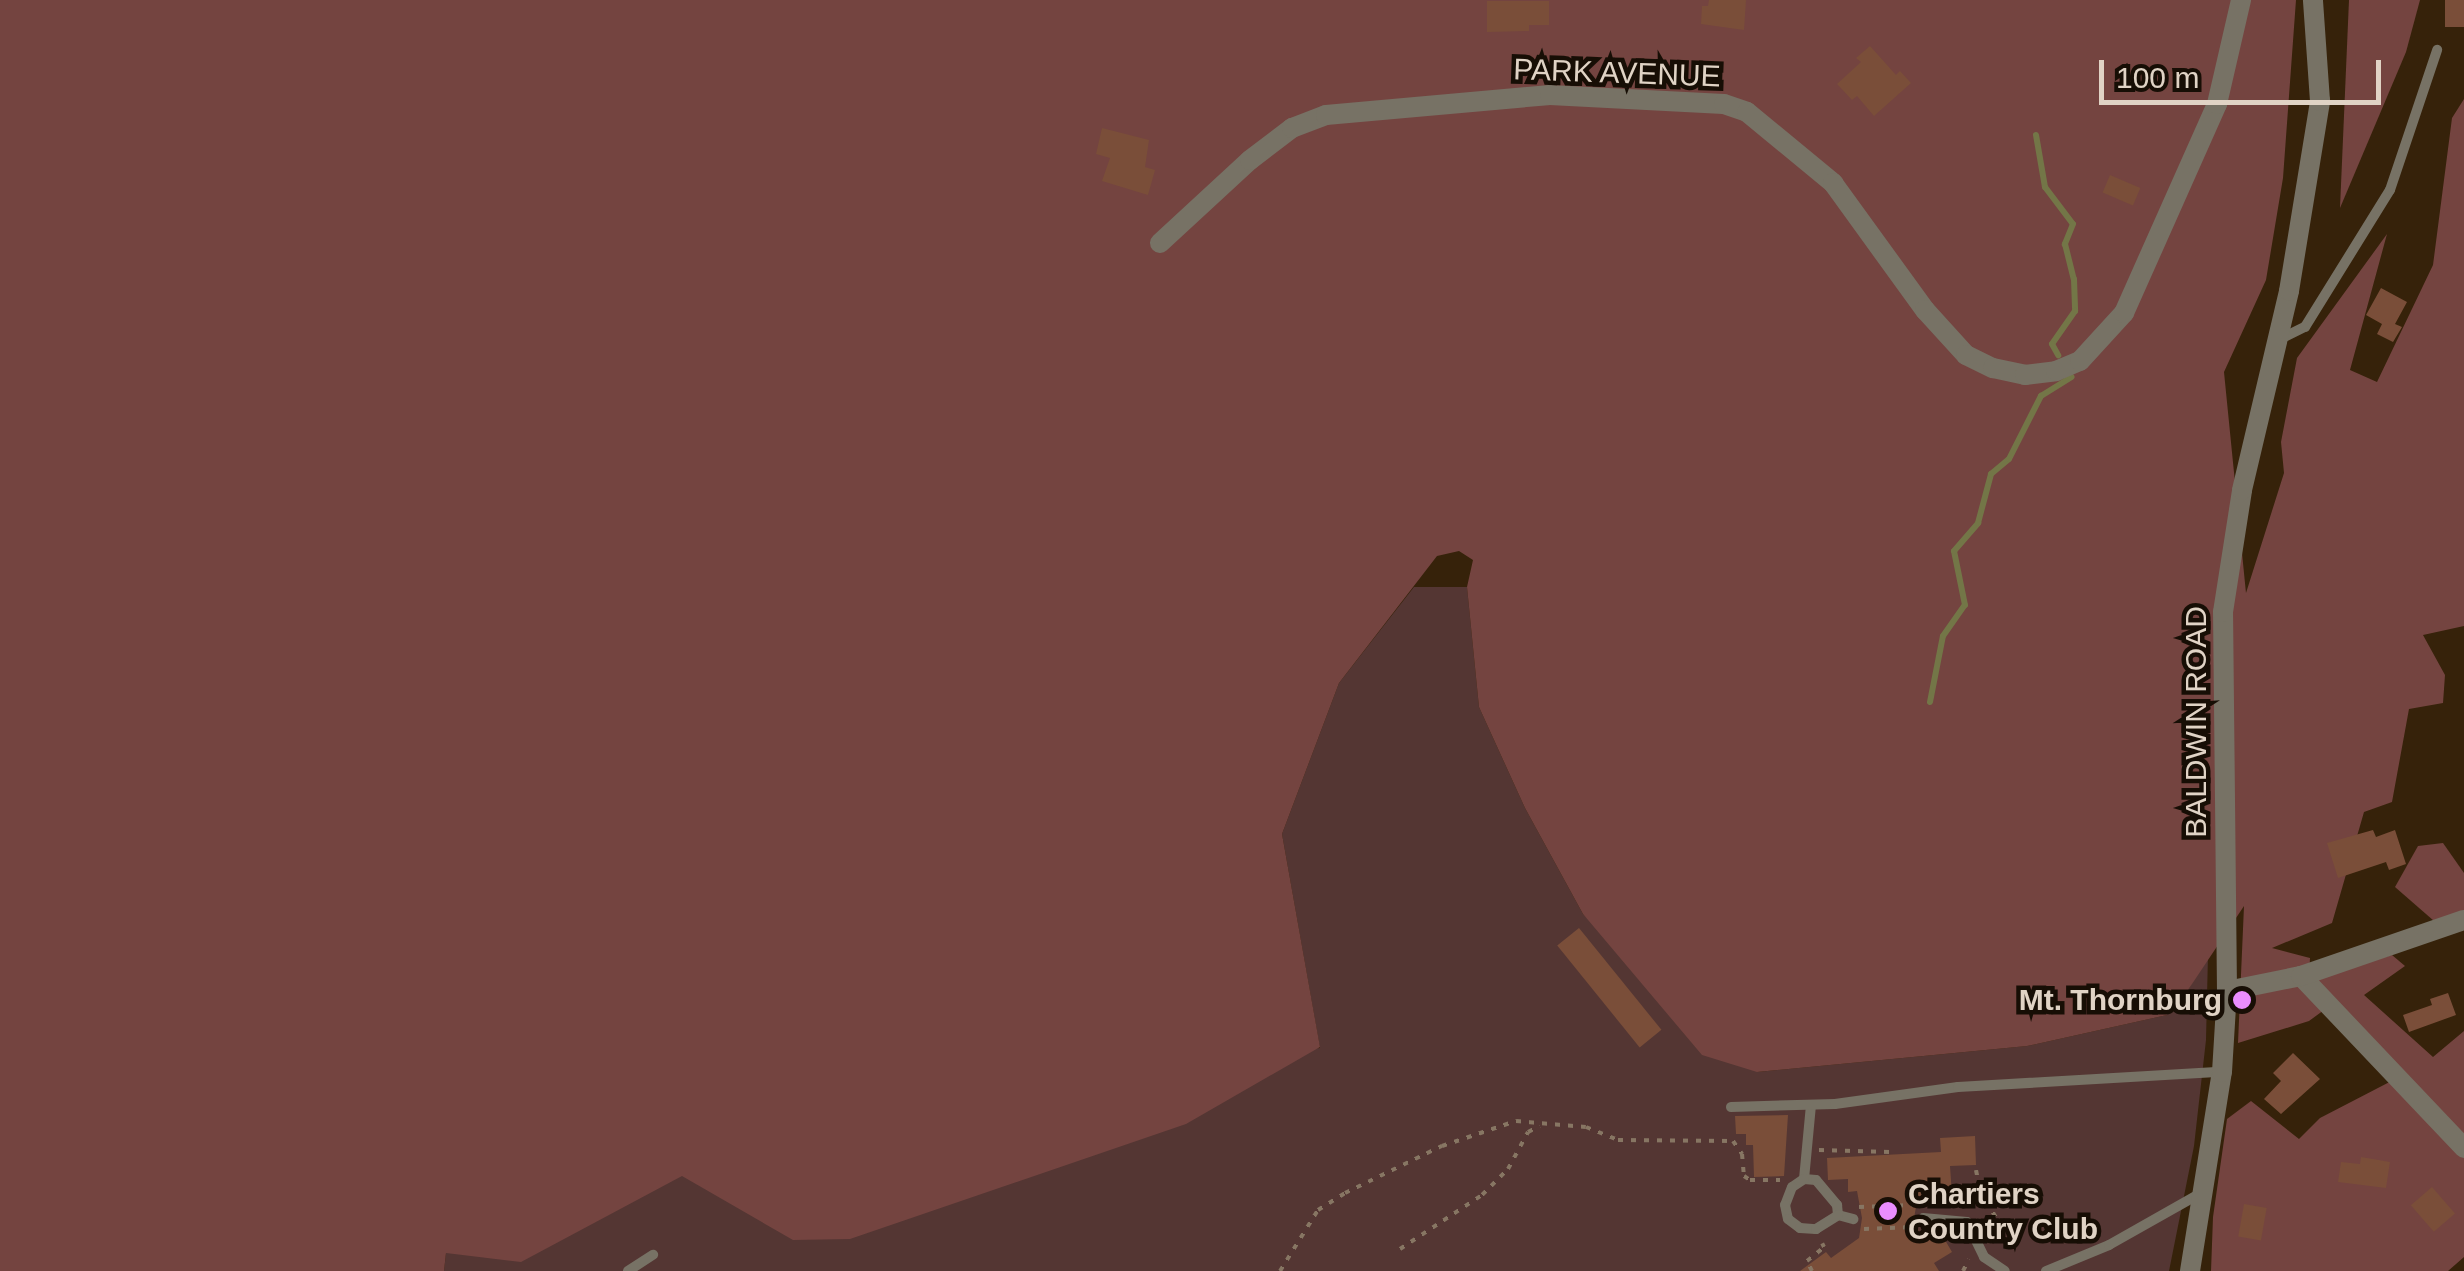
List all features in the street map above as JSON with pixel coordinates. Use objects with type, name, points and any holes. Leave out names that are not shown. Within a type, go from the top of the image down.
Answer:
[{"type":"street","name":"PARK AVENUE","points":[[1160,243],[1250,160],[1292,128],[1326,115],[1550,95],[1724,104],[1747,112],[1833,183],[1925,310],[1966,354],[1993,368],[2026,375],[2056,371],[2080,361],[2124,313],[2217,104],[2241,0]]},
{"type":"street","name":"BALDWIN ROAD","points":[[2190,1271],[2222,1072],[2227,990],[2223,612],[2242,490],[2277,340],[2320,101],[2313,0]]},
{"type":"street","points":[[2227,990],[2301,976],[2464,920]]},
{"type":"street","points":[[2301,976],[2464,1148]]},
{"type":"lane","points":[[2277,340],[2306,327],[2390,190],[2438,50]]},
{"type":"lane","points":[[1731,1107],[1811,1105],[1958,1087],[2222,1072]]},
{"type":"lane","points":[[1804,1179],[1811,1105]]},
{"type":"lane","points":[[1804,1179],[1816,1180],[1846,1217],[1816,1229],[1800,1228],[1788,1219],[1784,1205],[1792,1187],[1804,1179]]},
{"type":"lane","points":[[2046,1271],[2109,1245],[2203,1192]]},
{"type":"lane","points":[[1923,1218],[1968,1222],[1976,1232],[1978,1248],[2004,1271]]},
{"type":"lane","points":[[628,1271],[652,1255]]},
{"type":"path","points":[[1280,1271],[1318,1210],[1345,1193],[1482,1130],[1516,1121],[1586,1127],[1618,1140],[1726,1140]]},
{"type":"path","points":[[1400,1250],[1482,1195],[1508,1170],[1528,1132],[1543,1124]]},
{"type":"path","points":[[1976,1170],[1980,1190],[1997,1220],[1994,1232],[1978,1248]]},
{"type":"path","points":[[1941,1204],[1958,1204],[1968,1222]]},
{"type":"path","points":[[1924,1205],[1853,1207],[1846,1217],[1856,1229],[1926,1226],[1936,1218]]},
{"type":"path","points":[[1812,1271],[1807,1261],[1824,1247],[1816,1229]]},
{"type":"shaded area","points":[[0,0],[2296,0],[2283,178],[2266,280],[2224,372],[2246,593],[2284,473],[2281,442],[2297,358],[2387,234],[2350,370],[2377,382],[2433,265],[2452,118],[2464,99],[2464,626],[2423,635],[2445,675],[2443,703],[2409,709],[2392,802],[2364,812],[2332,923],[2272,948],[2310,958],[2309,977],[2392,955],[2405,966],[2364,995],[2433,1057],[2464,1031],[2464,1257],[2448,1271],[2211,1271],[2213,1217],[2227,1119],[2251,1101],[2299,1139],[2320,1118],[2405,1074],[2335,1002],[2309,1021],[2238,1043],[2244,906],[2188,990],[2168,992],[2167,1015],[2027,1046],[1757,1072],[1702,1055],[1583,914],[1525,808],[1479,707],[1467,587],[1473,560],[1459,551],[1437,556],[1339,683],[1282,834],[1320,1047],[1186,1124],[850,1239],[793,1240],[682,1176],[521,1262],[446,1253],[444,1271],[0,1271]]},
{"type":"shaded area","points":[[2349,0],[2420,0],[2406,52],[2340,208]]},
{"type":"shaded area","name":"Chartiers Country Club","points":[[1414,587],[1467,587],[1479,707],[1525,808],[1583,914],[1758,1072],[2027,1046],[2167,1015],[2168,992],[2188,990],[2208,955],[2206,1040],[2194,1146],[2169,1271],[444,1271],[446,1253],[747,1099],[1320,1048],[1282,834],[1339,683]]},
{"type":"shaded area","points":[[2443,843],[2464,873],[2464,912],[2434,921],[2395,887],[2418,846]]},
{"type":"building","points":[[1709,0],[1746,0],[1744,30],[1701,24],[1702,6],[1708,6]]},
{"type":"building","points":[[2445,0],[2464,0],[2464,27],[2445,27]]},
{"type":"building","points":[[1487,1],[1549,1],[1549,25],[1529,25],[1529,31],[1487,32]]},
{"type":"building","points":[[1870,46],[1896,75],[1900,71],[1911,83],[1874,116],[1857,96],[1852,100],[1837,84],[1861,62],[1856,58]]},
{"type":"building","points":[[1102,128],[1149,140],[1145,167],[1155,170],[1148,195],[1102,181],[1110,158],[1096,154]]},
{"type":"building","points":[[2110,175],[2140,188],[2133,205],[2103,192]]},
{"type":"building","points":[[2381,288],[2407,302],[2395,324],[2402,327],[2393,342],[2377,334],[2382,324],[2366,315]]},
{"type":"building","points":[[2373,830],[2376,837],[2395,830],[2406,864],[2389,870],[2386,862],[2338,878],[2327,843]]},
{"type":"building","points":[[1579,928],[1661,1030],[1640,1047],[1557,946]]},
{"type":"building","points":[[2448,993],[2456,1015],[2409,1032],[2403,1015],[2432,1005],[2430,999]]},
{"type":"building","points":[[2293,1053],[2320,1079],[2281,1114],[2264,1099],[2281,1081],[2273,1073]]},
{"type":"building","points":[[1788,1115],[1784,1176],[1754,1177],[1753,1145],[1746,1145],[1746,1134],[1736,1134],[1735,1116]]},
{"type":"building","name":"Chartiers Country Club","points":[[1975,1136],[1976,1165],[1950,1166],[1952,1195],[1918,1196],[1914,1218],[1920,1234],[1938,1228],[1952,1252],[1934,1263],[1939,1271],[1800,1271],[1826,1252],[1831,1258],[1859,1238],[1862,1218],[1857,1191],[1848,1192],[1848,1179],[1828,1180],[1827,1158],[1941,1152],[1940,1138]]},
{"type":"building","points":[[2361,1157],[2390,1162],[2386,1188],[2338,1182],[2341,1162],[2360,1164]]},
{"type":"building","points":[[2432,1187],[2455,1213],[2434,1232],[2411,1205]]},
{"type":"building","points":[[2244,1204],[2267,1208],[2261,1240],[2238,1236]]},
{"type":"waterway","points":[[2036,135],[2045,187],[2073,224],[2065,244],[2074,279],[2075,311],[2052,344],[2058,355]]},
{"type":"waterway","points":[[1930,702],[1943,636],[1965,605],[1954,551],[1978,523],[1991,474],[2009,459],[2041,396],[2071,377]]},
{"type":"place","name":"Mt. Thornburg","points":[[2242,1000]]},
{"type":"place","name":"Chartiers Country Club","points":[[1888,1211]]}]
